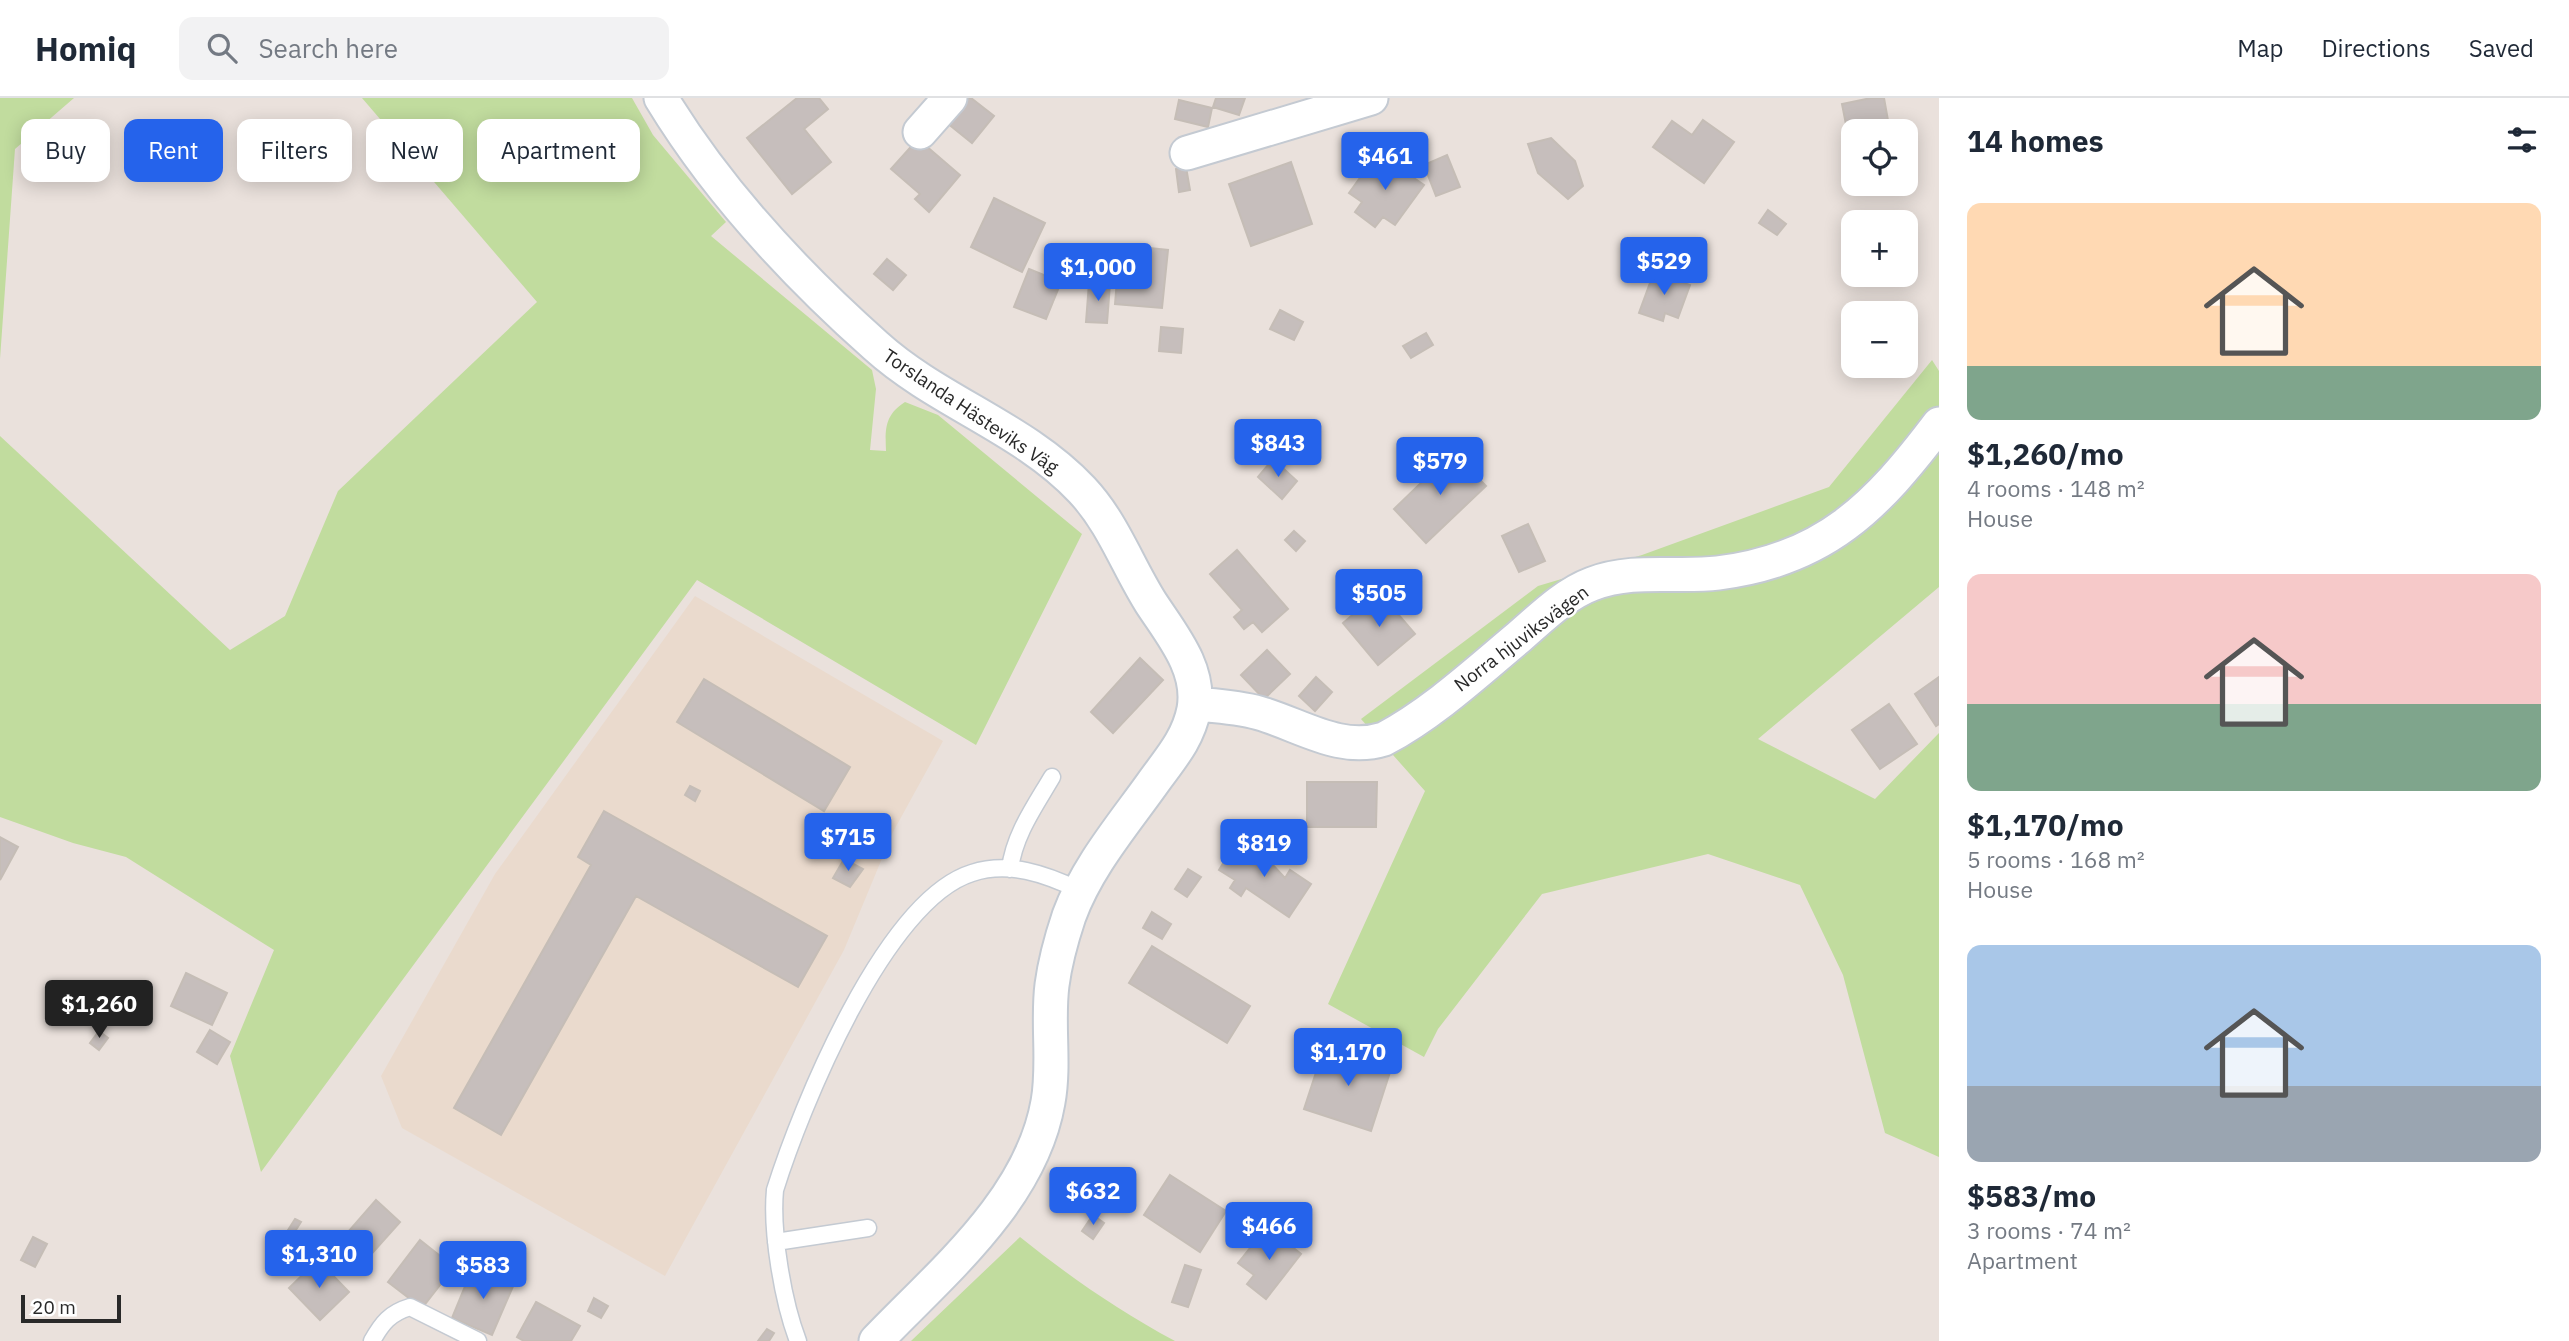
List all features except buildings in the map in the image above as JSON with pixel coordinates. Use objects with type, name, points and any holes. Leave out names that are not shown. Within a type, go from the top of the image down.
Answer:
[{"type":"street","name":"Torslanda Hästeviks Väg","points":[[661,98],[693,149],[812,287],[880,350],[1052,462],[1099,509],[1188,663],[1194,679],[1195,704],[1183,743],[1079,890],[1067,921],[1052,985],[1048,1101],[1027,1163],[1009,1195],[976,1235],[876,1341]]},
{"type":"street","points":[[920,132],[950,98]]},
{"type":"street","points":[[1187,153],[1371,98]]},
{"type":"street","name":"Norra hjuviksvägen","points":[[1195,704],[1259,713],[1347,744],[1368,744],[1384,739],[1496,656],[1553,608],[1593,583],[1650,573],[1717,573],[1759,565],[1807,551],[1867,509],[1908,465],[1939,424]]},
{"type":"lane","points":[[1010,869],[1012,853],[1022,827],[1052,777]]},
{"type":"lane","points":[[798,1341],[776,1242],[773,1214],[775,1190],[784,1161],[833,1046],[880,962],[919,909],[948,883],[972,872],[1026,870],[1079,890]]},
{"type":"lane","points":[[776,1242],[868,1228]]},
{"type":"lane","points":[[372,1341],[383,1322],[395,1311],[410,1307],[478,1341]]},
{"type":"shaded area","points":[[695,596],[943,741],[893,832],[844,950],[665,1276],[402,1128],[381,1076],[495,874]]},
{"type":"green space","points":[[0,98],[74,98],[50,119],[21,119],[21,144],[15,149],[0,359]]},
{"type":"green space","points":[[362,98],[632,98],[653,135],[726,222],[711,236],[872,370],[876,389],[870,450],[886,451],[890,417],[905,402],[938,415],[1082,534],[976,745],[697,580],[261,1172],[230,1056],[274,950],[126,857],[73,843],[0,817],[0,436],[230,650],[285,616],[338,491],[537,302],[434,182],[463,182],[463,119],[380,119]]},
{"type":"green space","points":[[1932,360],[1939,371],[1939,587],[1758,739],[1875,799],[1939,733],[1939,1157],[1885,1133],[1843,975],[1800,885],[1708,854],[1542,894],[1438,1029],[1424,1057],[1328,1004],[1425,791],[1361,719],[1538,586],[1642,555],[1829,487]]},
{"type":"green space","points":[[1020,1237],[1095,1293],[1175,1341],[911,1341]]}]
